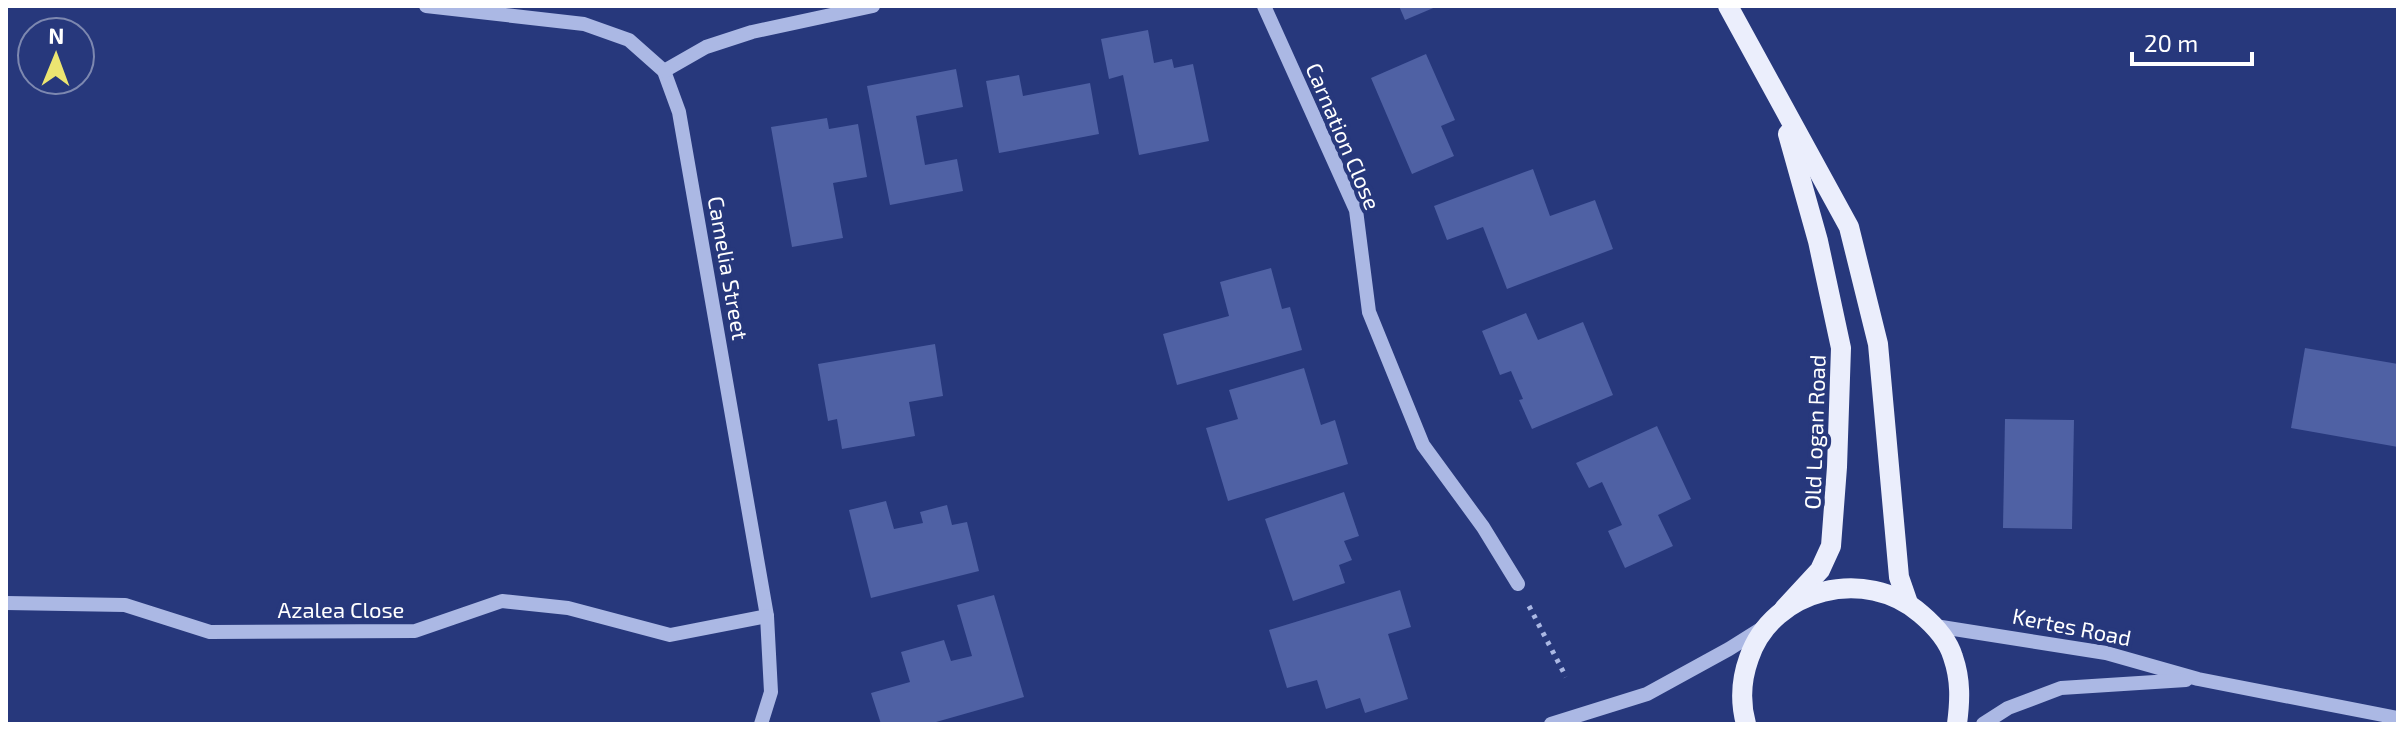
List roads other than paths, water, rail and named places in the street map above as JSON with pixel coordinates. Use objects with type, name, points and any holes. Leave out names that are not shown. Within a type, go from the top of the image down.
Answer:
[{"type":"main road","name":"Old Logan Road","points":[[1728,6],[1849,227],[1878,344],[1899,577],[1908,603]]},
{"type":"main road","name":"Old Logan Road","points":[[1780,104],[1818,241],[1841,348],[1837,480],[1831,546],[1820,570],[1784,609]]},
{"type":"main road","points":[[1746,724],[1742,708],[1743,674],[1752,649],[1768,624],[1784,609],[1813,593],[1845,587],[1878,590],[1908,603],[1935,626],[1953,655],[1961,690],[1957,724]]},
{"type":"street","name":"Camelia Street","points":[[426,6],[584,24],[629,40],[664,71],[679,112],[767,616],[771,692],[761,724]]},
{"type":"street","points":[[664,71],[706,47],[752,32],[873,6]]},
{"type":"street","name":"Carnation Close","points":[[1264,6],[1356,210],[1369,312],[1423,445],[1483,527],[1518,584]]},
{"type":"street","name":"Azalea Close","points":[[6,603],[125,605],[210,632],[415,631],[502,601],[568,608],[670,635],[767,616]]},
{"type":"street","points":[[1551,724],[1647,694],[1768,624]]},
{"type":"street","name":"Kertes Road","points":[[1935,626],[2106,653],[2198,679],[2398,718]]},
{"type":"street","name":"Kertes Road","points":[[1983,724],[2008,708],[2061,688],[2198,679]]}]
